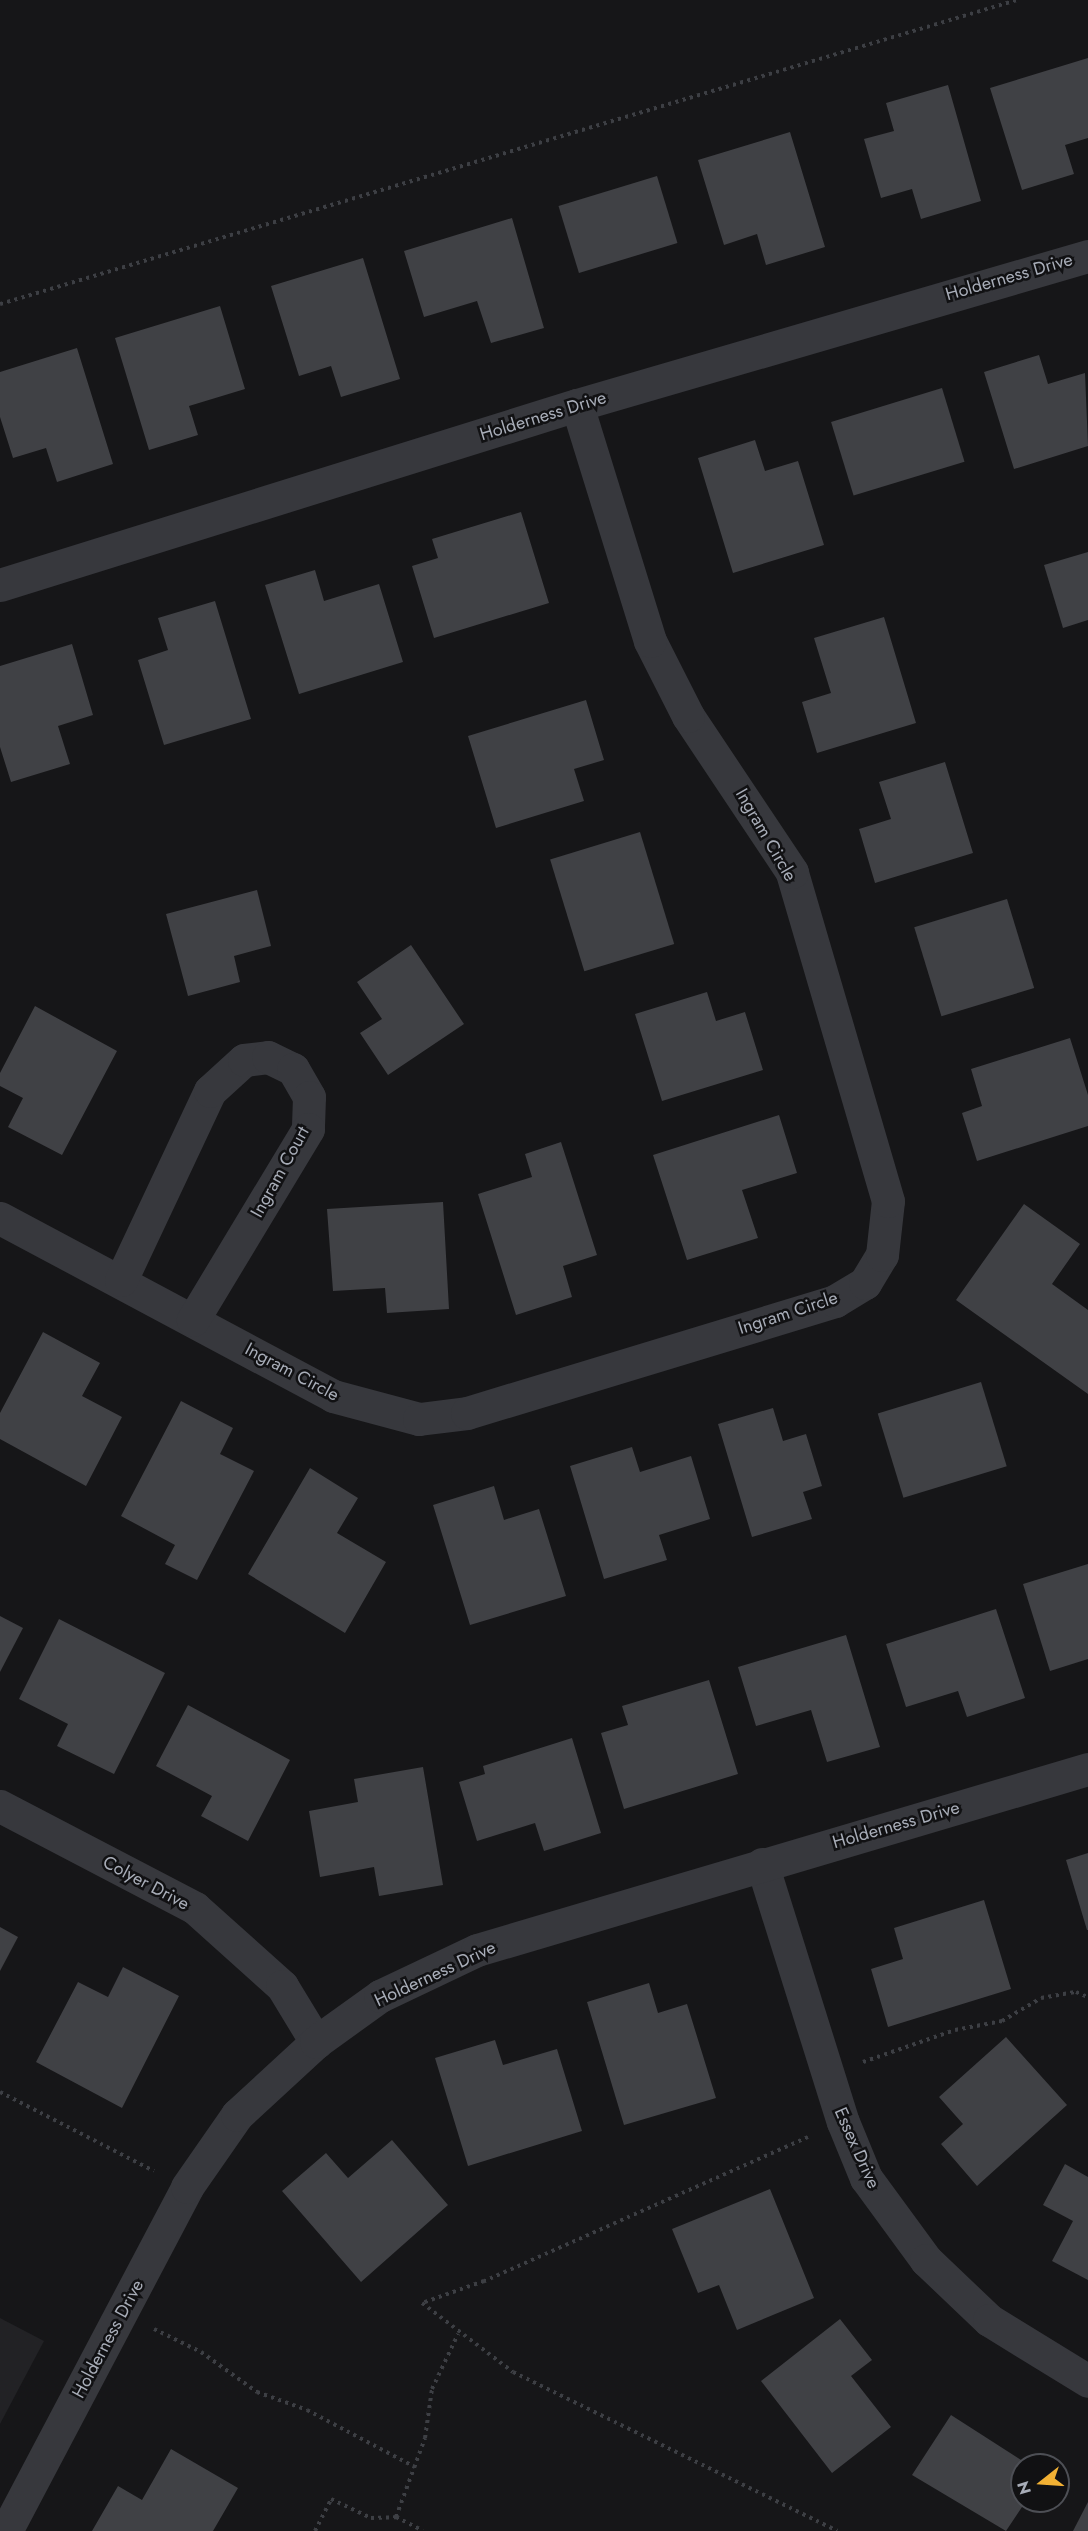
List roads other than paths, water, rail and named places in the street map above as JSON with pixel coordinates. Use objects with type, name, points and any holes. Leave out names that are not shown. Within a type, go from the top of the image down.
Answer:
[{"type":"street","name":"Holderness Drive","points":[[0,585],[577,405],[1088,256]]},
{"type":"street","name":"Ingram Circle","points":[[0,1218],[121,1280],[333,1396],[419,1419],[467,1413],[835,1301],[866,1282],[882,1255],[888,1201],[792,872],[688,716],[650,641],[577,405]]},
{"type":"street","name":"Ingram Court","points":[[121,1280],[210,1091],[243,1060],[268,1057],[294,1069],[309,1097],[308,1129],[193,1320]]},
{"type":"street","name":"Holderness Drive","points":[[6,2531],[187,2187],[237,2115],[316,2042],[380,1995],[477,1950],[1088,1769]]},
{"type":"street","name":"Colyer Drive","points":[[0,1806],[195,1908],[282,1986],[316,2042]]},
{"type":"street","name":"Essex Drive","points":[[762,1864],[843,2122],[866,2178],[926,2260],[989,2320],[1088,2382]]}]
